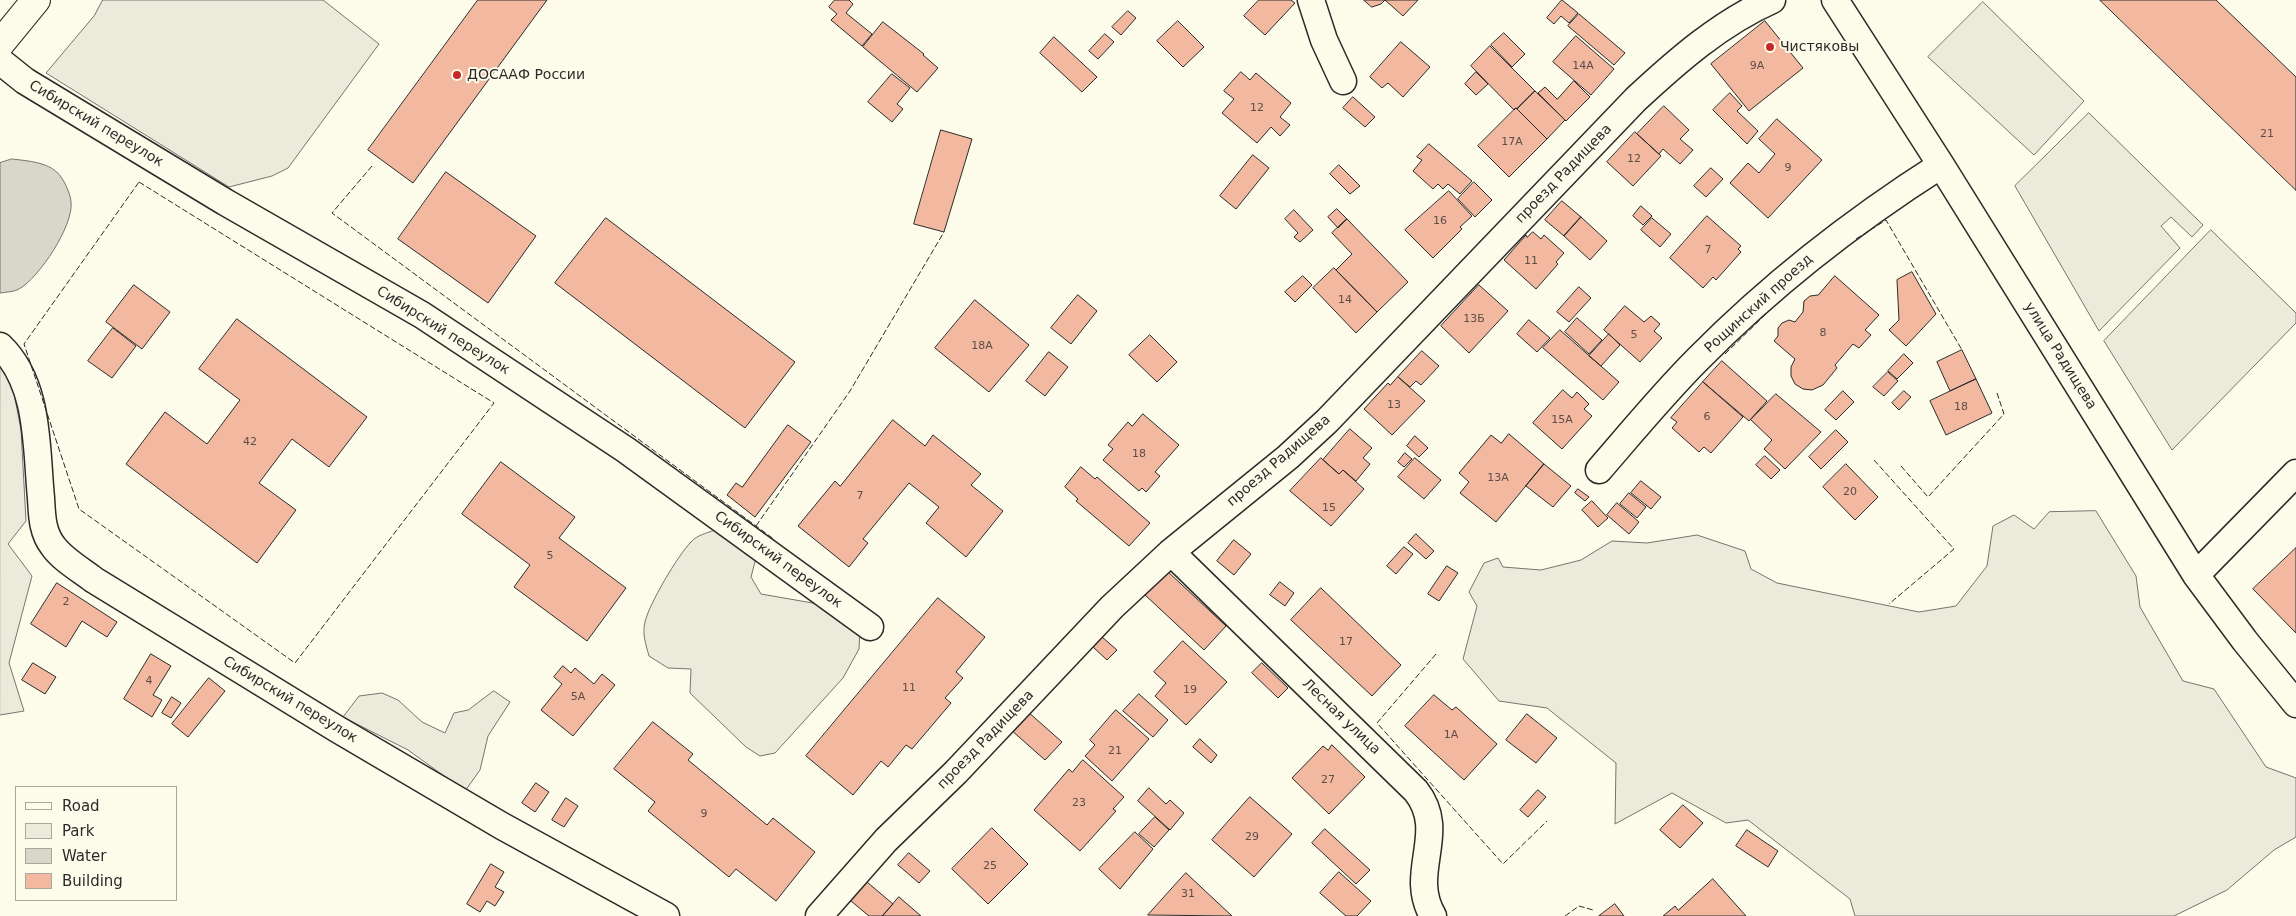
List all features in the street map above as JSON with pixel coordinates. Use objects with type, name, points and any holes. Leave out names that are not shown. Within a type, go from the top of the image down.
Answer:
[{"type":"main road","points":[[0,44],[36,0]]},
{"type":"street","points":[[1311,0],[1324,40],[1343,81]]},
{"type":"street","name":"проезд Радищева","points":[[819,916],[886,840],[956,772],[1112,607],[1171,552],[1288,457],[1327,421],[1636,99],[1674,63],[1721,28],[1772,0]]},
{"type":"street","name":"улица Радищева","points":[[1835,0],[1942,165],[2196,575],[2244,641],[2296,704]]},
{"type":"street","name":"Сибирский переулок","points":[[0,62],[25,81],[225,202],[422,315],[626,450],[870,627]]},
{"type":"street","name":"Рощинский проезд","points":[[1599,470],[1698,359],[1798,268],[1878,208],[1942,165]]},
{"type":"street","name":"Сибирский переулок","points":[[0,346],[19,372],[29,394],[34,419],[43,526],[53,547],[94,580],[337,729],[502,826],[666,916]]},
{"type":"street","points":[[2196,575],[2296,473]]},
{"type":"street","name":"Лесная улица","points":[[1171,552],[1409,784],[1425,802],[1430,815],[1430,831],[1423,878],[1424,894],[1433,916]]},
{"type":"green space","points":[[103,0],[323,0],[379,44],[288,168],[272,176],[229,187],[46,73],[94,16]]},
{"type":"green space","points":[[2089,113],[2203,225],[2192,237],[2171,217],[2161,226],[2180,248],[2099,331],[2015,186]]},
{"type":"green space","points":[[2211,230],[2296,313],[2296,323],[2172,450],[2104,341]]},
{"type":"green space","points":[[0,360],[10,372],[21,430],[26,521],[8,544],[32,576],[9,663],[24,711],[0,715]]},
{"type":"green space","points":[[2096,511],[2136,576],[2140,607],[2183,681],[2214,689],[2266,767],[2296,778],[2296,837],[2274,850],[2227,890],[2174,916],[1855,916],[1850,899],[1748,820],[1726,823],[1672,793],[1615,824],[1616,763],[1547,708],[1499,701],[1463,659],[1477,606],[1469,592],[1484,563],[1498,558],[1503,567],[1541,570],[1581,560],[1612,541],[1647,543],[1697,535],[1745,551],[1751,569],[1777,583],[1919,612],[1956,606],[1987,566],[1993,526],[2014,515],[2034,529],[2049,512]]},
{"type":"green space","points":[[715,530],[756,558],[751,577],[761,594],[824,605],[860,629],[859,649],[843,678],[775,753],[760,756],[746,747],[690,693],[691,669],[668,668],[649,656],[644,626],[652,604],[685,548],[699,536]]},
{"type":"green space","points":[[494,691],[510,702],[488,736],[480,770],[465,791],[408,750],[343,717],[359,696],[382,693],[398,700],[422,722],[445,733],[454,713],[468,710]]},
{"type":"shaded area","points":[[1983,2],[2084,101],[2034,155],[1928,57]]},
{"type":"water","points":[[12,159],[39,163],[57,172],[63,179],[71,202],[67,224],[45,263],[19,289],[0,293],[0,163]]},
{"type":"building","name":"ДОСААФ России","points":[[478,0],[547,0],[413,183],[368,150]]},
{"type":"building","points":[[835,0],[849,0],[853,4],[846,13],[872,34],[862,46],[831,20],[837,14],[829,7]]},
{"type":"building","points":[[1259,0],[1291,0],[1295,3],[1265,35],[1244,16]]},
{"type":"building","points":[[1364,0],[1385,0],[1381,4],[1372,7]]},
{"type":"building","points":[[1385,0],[1418,0],[1403,16]]},
{"type":"building","points":[[1562,0],[1578,13],[1569,23],[1561,16],[1554,24],[1547,18]]},
{"type":"building","points":[[2100,0],[2216,0],[2296,77],[2296,190]]},
{"type":"building","points":[[1128,11],[1136,18],[1121,35],[1112,27]]},
{"type":"building","points":[[1579,14],[1625,53],[1614,65],[1568,26]]},
{"type":"building","points":[[1178,21],[1204,47],[1183,67],[1157,41]]},
{"type":"building","points":[[1765,21],[1803,68],[1749,111],[1711,64]]},
{"type":"building","points":[[883,22],[924,54],[938,68],[917,92],[863,47]]},
{"type":"building","points":[[1504,33],[1525,54],[1512,67],[1491,45]]},
{"type":"building","points":[[1105,34],[1114,42],[1098,59],[1089,51]]},
{"type":"building","points":[[1576,36],[1614,69],[1591,95],[1553,62]]},
{"type":"building","points":[[1054,37],[1097,77],[1082,92],[1040,53]]},
{"type":"building","points":[[1401,42],[1430,67],[1403,97],[1388,83],[1382,88],[1370,77]]},
{"type":"building","points":[[1490,46],[1535,91],[1517,109],[1514,110],[1471,66]]},
{"type":"building","points":[[1241,72],[1250,80],[1256,73],[1291,103],[1280,117],[1290,125],[1280,136],[1271,127],[1257,143],[1222,113],[1234,99],[1224,91]]},
{"type":"building","points":[[1476,72],[1488,84],[1476,95],[1465,84]]},
{"type":"building","points":[[892,74],[910,88],[897,104],[903,109],[892,122],[868,102]]},
{"type":"building","points":[[1574,81],[1590,97],[1566,121],[1538,93],[1545,87],[1557,99]]},
{"type":"building","points":[[1535,91],[1565,120],[1547,139],[1517,109]]},
{"type":"building","points":[[1730,93],[1742,106],[1737,111],[1758,131],[1747,144],[1713,110]]},
{"type":"building","points":[[1353,97],[1375,117],[1365,127],[1343,108]]},
{"type":"building","points":[[1664,106],[1689,130],[1680,139],[1693,150],[1680,164],[1663,149],[1659,154],[1637,134]]},
{"type":"building","points":[[1516,108],[1547,139],[1509,177],[1478,146]]},
{"type":"building","points":[[1777,119],[1822,160],[1768,218],[1730,183],[1748,163],[1759,173],[1775,154],[1759,139]]},
{"type":"building","points":[[941,130],[972,139],[944,232],[914,224]]},
{"type":"building","points":[[1635,132],[1661,156],[1633,186],[1607,162]]},
{"type":"building","points":[[1429,144],[1472,181],[1460,194],[1448,184],[1443,189],[1438,184],[1433,189],[1413,171],[1422,160],[1417,157]]},
{"type":"building","points":[[1253,155],[1269,168],[1236,209],[1220,196]]},
{"type":"building","points":[[1339,165],[1360,186],[1350,194],[1330,174]]},
{"type":"building","points":[[1711,168],[1723,179],[1706,197],[1694,186]]},
{"type":"building","points":[[446,172],[536,236],[488,303],[398,239]]},
{"type":"building","points":[[1474,182],[1492,200],[1475,217],[1458,199]]},
{"type":"building","points":[[1449,191],[1472,216],[1460,227],[1462,229],[1433,258],[1405,230]]},
{"type":"building","points":[[1562,201],[1581,217],[1564,236],[1545,220]]},
{"type":"building","points":[[1641,206],[1652,216],[1643,225],[1633,216]]},
{"type":"building","points":[[1337,209],[1347,219],[1338,228],[1328,217]]},
{"type":"building","points":[[1294,210],[1313,230],[1300,242],[1294,237],[1298,233],[1285,219]]},
{"type":"building","points":[[1707,216],[1741,246],[1738,249],[1741,252],[1716,280],[1713,277],[1703,288],[1670,258]]},
{"type":"building","points":[[1581,217],[1607,241],[1590,260],[1564,236]]},
{"type":"building","points":[[606,218],[795,362],[745,428],[555,283]]},
{"type":"building","points":[[1652,218],[1671,234],[1660,247],[1641,230]]},
{"type":"building","points":[[1347,219],[1408,282],[1377,312],[1336,270],[1352,254],[1332,233]]},
{"type":"building","points":[[1533,232],[1541,239],[1544,235],[1564,253],[1556,262],[1558,264],[1536,289],[1504,260],[1526,235],[1527,237]]},
{"type":"building","points":[[1334,268],[1377,312],[1356,333],[1313,288]]},
{"type":"building","points":[[1912,272],[1936,314],[1906,346],[1889,330],[1899,320],[1897,280]]},
{"type":"building","points":[[1303,276],[1312,285],[1295,302],[1285,292]]},
{"type":"building","points":[[1835,276],[1879,315],[1865,330],[1871,335],[1859,348],[1853,344],[1835,365],[1837,368],[1823,385],[1812,390],[1803,389],[1795,384],[1791,376],[1791,367],[1795,359],[1774,341],[1778,336],[1778,328],[1782,323],[1789,320],[1795,322],[1803,312],[1804,301],[1810,296],[1818,295]]},
{"type":"building","points":[[134,285],[170,312],[142,349],[106,322]]},
{"type":"building","points":[[1479,285],[1508,311],[1469,353],[1441,326]]},
{"type":"building","points":[[1579,287],[1591,298],[1569,322],[1557,312]]},
{"type":"building","points":[[1078,295],[1097,311],[1071,344],[1051,328]]},
{"type":"building","points":[[975,300],[1029,345],[989,392],[935,348]]},
{"type":"building","points":[[1625,306],[1644,322],[1651,316],[1660,324],[1654,331],[1662,338],[1640,362],[1604,330]]},
{"type":"building","points":[[1577,318],[1602,340],[1589,354],[1565,332]]},
{"type":"building","points":[[237,319],[367,417],[329,467],[292,439],[259,483],[296,510],[257,563],[126,464],[165,412],[207,444],[240,400],[199,369]]},
{"type":"building","points":[[1529,320],[1550,338],[1537,352],[1517,334]]},
{"type":"building","points":[[113,328],[136,346],[112,378],[88,361]]},
{"type":"building","points":[[1560,330],[1619,382],[1603,400],[1543,348]]},
{"type":"building","points":[[1609,334],[1620,345],[1601,366],[1589,356]]},
{"type":"building","points":[[1150,335],[1177,362],[1157,382],[1129,355]]},
{"type":"building","points":[[1962,350],[1976,379],[1950,391],[1937,362]]},
{"type":"building","points":[[1422,351],[1439,366],[1421,385],[1416,381],[1410,387],[1398,377]]},
{"type":"building","points":[[1049,352],[1068,367],[1045,396],[1026,381]]},
{"type":"building","points":[[1904,354],[1913,363],[1897,379],[1888,371]]},
{"type":"building","points":[[1722,361],[1767,401],[1749,421],[1703,382]]},
{"type":"building","points":[[1888,372],[1898,381],[1884,396],[1873,387]]},
{"type":"building","points":[[1398,377],[1425,401],[1392,435],[1364,409],[1388,383],[1390,385]]},
{"type":"building","points":[[1976,379],[1992,413],[1946,435],[1930,401]]},
{"type":"building","points":[[1703,382],[1743,417],[1711,453],[1704,447],[1699,452],[1672,428],[1677,422],[1671,418]]},
{"type":"building","points":[[1563,390],[1572,398],[1577,392],[1589,404],[1584,409],[1592,416],[1562,449],[1533,423]]},
{"type":"building","points":[[1843,391],[1854,402],[1836,420],[1825,410]]},
{"type":"building","points":[[1904,391],[1911,397],[1899,410],[1892,403]]},
{"type":"building","points":[[1776,394],[1821,432],[1785,469],[1764,449],[1772,440],[1751,420]]},
{"type":"building","points":[[1143,414],[1179,445],[1155,472],[1160,476],[1146,492],[1142,488],[1139,491],[1103,460],[1113,449],[1108,445],[1128,422],[1132,426]]},
{"type":"building","points":[[893,420],[925,446],[933,435],[981,474],[971,485],[1003,511],[966,557],[926,523],[939,507],[909,483],[863,539],[868,543],[849,567],[798,526],[835,481],[840,486]]},
{"type":"building","points":[[788,425],[811,442],[755,517],[727,495],[736,483],[742,487]]},
{"type":"building","points":[[1350,429],[1372,448],[1363,458],[1370,464],[1356,481],[1343,470],[1339,474],[1323,460]]},
{"type":"building","points":[[1836,430],[1848,442],[1821,469],[1809,457]]},
{"type":"building","points":[[1509,434],[1544,464],[1496,522],[1460,493],[1469,482],[1459,473],[1491,435],[1501,443]]},
{"type":"building","points":[[1415,436],[1428,448],[1419,457],[1407,446]]},
{"type":"building","points":[[1405,453],[1412,459],[1404,467],[1398,462]]},
{"type":"building","points":[[1765,456],[1780,470],[1771,479],[1756,465]]},
{"type":"building","points":[[1321,458],[1339,474],[1343,470],[1364,489],[1331,526],[1290,491]]},
{"type":"building","points":[[1415,458],[1441,480],[1424,499],[1398,477]]},
{"type":"building","points":[[501,462],[575,517],[559,538],[626,588],[587,641],[514,587],[530,565],[462,514]]},
{"type":"building","points":[[1544,464],[1571,486],[1553,507],[1526,486]]},
{"type":"building","points":[[1846,464],[1878,497],[1855,520],[1823,487]]},
{"type":"building","points":[[1081,467],[1095,479],[1097,477],[1150,523],[1129,546],[1076,501],[1078,499],[1065,487]]},
{"type":"building","points":[[1641,481],[1661,497],[1651,509],[1631,493]]},
{"type":"building","points":[[1578,489],[1589,497],[1585,501],[1575,493]]},
{"type":"building","points":[[1629,493],[1646,507],[1637,518],[1620,504]]},
{"type":"building","points":[[1592,501],[1608,518],[1598,527],[1582,510]]},
{"type":"building","points":[[1617,503],[1639,522],[1629,534],[1607,515]]},
{"type":"building","points":[[1416,534],[1434,551],[1426,559],[1408,543]]},
{"type":"building","points":[[1234,540],[1251,554],[1234,575],[1217,561]]},
{"type":"building","points":[[1404,547],[1413,554],[1396,574],[1387,566]]},
{"type":"building","points":[[2296,548],[2296,633],[2253,589]]},
{"type":"building","points":[[1447,566],[1458,573],[1439,601],[1428,594]]},
{"type":"building","points":[[1166,570],[1226,626],[1204,650],[1144,594]]},
{"type":"building","points":[[1280,582],[1294,593],[1285,606],[1270,595]]},
{"type":"building","points":[[57,583],[117,622],[107,637],[82,621],[66,647],[31,624]]},
{"type":"building","points":[[1321,588],[1401,665],[1372,696],[1291,620]]},
{"type":"building","points":[[938,598],[985,637],[956,672],[963,678],[945,698],[951,703],[912,749],[906,745],[888,767],[881,761],[853,795],[806,756]]},
{"type":"building","points":[[1102,637],[1117,650],[1107,660],[1093,647]]},
{"type":"building","points":[[1183,641],[1227,682],[1186,725],[1155,696],[1166,683],[1154,672]]},
{"type":"building","points":[[151,654],[171,666],[153,695],[162,700],[152,717],[124,699]]},
{"type":"building","points":[[33,663],[56,677],[45,694],[22,680]]},
{"type":"building","points":[[1262,663],[1288,688],[1278,698],[1252,673]]},
{"type":"building","points":[[563,666],[571,673],[575,668],[594,684],[602,674],[615,685],[573,736],[541,710],[562,684],[554,677]]},
{"type":"building","points":[[209,678],[225,691],[188,737],[172,724]]},
{"type":"building","points":[[1139,694],[1168,720],[1153,737],[1123,711]]},
{"type":"building","points":[[1434,695],[1452,710],[1456,707],[1497,744],[1464,780],[1405,726]]},
{"type":"building","points":[[172,697],[181,703],[171,718],[162,713]]},
{"type":"building","points":[[1116,710],[1149,739],[1112,781],[1085,756],[1095,745],[1090,740]]},
{"type":"building","points":[[1027,711],[1062,742],[1045,760],[1010,729]]},
{"type":"building","points":[[1527,714],[1557,738],[1536,763],[1506,740]]},
{"type":"building","points":[[653,722],[693,754],[688,760],[767,825],[773,818],[815,852],[776,901],[736,869],[729,877],[648,811],[655,802],[614,769]]},
{"type":"building","points":[[1200,739],[1217,755],[1211,763],[1193,747]]},
{"type":"building","points":[[1332,745],[1365,777],[1329,814],[1292,778],[1323,746],[1328,750]]},
{"type":"building","points":[[1083,760],[1124,797],[1113,809],[1116,811],[1080,851],[1034,810],[1069,769],[1072,772]]},
{"type":"building","points":[[536,783],[549,792],[535,812],[522,803]]},
{"type":"building","points":[[1149,788],[1166,804],[1170,800],[1184,813],[1170,830],[1138,801]]},
{"type":"building","points":[[1538,790],[1546,797],[1528,817],[1520,810]]},
{"type":"building","points":[[1250,797],[1292,834],[1254,877],[1212,840]]},
{"type":"building","points":[[566,798],[578,806],[564,827],[552,820]]},
{"type":"building","points":[[1683,805],[1703,823],[1680,848],[1660,830]]},
{"type":"building","points":[[1155,817],[1169,830],[1154,847],[1139,834]]},
{"type":"building","points":[[992,828],[1028,864],[988,904],[952,869]]},
{"type":"building","points":[[1325,829],[1370,870],[1356,884],[1312,843]]},
{"type":"building","points":[[1747,830],[1778,851],[1768,867],[1736,846]]},
{"type":"building","points":[[1135,832],[1153,849],[1120,889],[1099,869]]},
{"type":"building","points":[[909,853],[930,871],[919,883],[898,865]]},
{"type":"building","points":[[491,864],[504,872],[495,887],[504,892],[495,906],[487,901],[480,912],[467,904]]},
{"type":"building","points":[[1339,872],[1371,901],[1357,916],[1346,916],[1320,893]]},
{"type":"building","points":[[1186,873],[1232,916],[1148,915]]},
{"type":"building","points":[[861,877],[893,904],[882,916],[869,916],[845,896]]},
{"type":"building","points":[[1713,879],[1746,916],[1663,916],[1675,906],[1678,910]]},
{"type":"building","points":[[899,897],[921,916],[883,916]]},
{"type":"building","points":[[1615,904],[1624,916],[1599,916]]},
{"type":"fence","points":[[372,166],[332,213],[775,540]]},
{"type":"fence","points":[[139,182],[494,403],[295,663],[79,509],[24,344],[139,182]]},
{"type":"fence","points":[[1856,239],[1886,220],[1962,350]]},
{"type":"fence","points":[[756,526],[850,391],[944,232]]},
{"type":"fence","points":[[1725,354],[1768,312]]},
{"type":"fence","points":[[1901,466],[1928,497],[2004,414],[1997,393]]},
{"type":"fence","points":[[1874,460],[1954,549],[1889,604]]},
{"type":"fence","points":[[1436,654],[1377,723],[1503,864],[1547,821]]},
{"type":"fence","points":[[1565,916],[1579,906],[1593,910]]},
{"type":"place","name":"Чистяковы","points":[[1770,47]]},
{"type":"place","name":"ДОСААФ России","points":[[457,75]]}]
